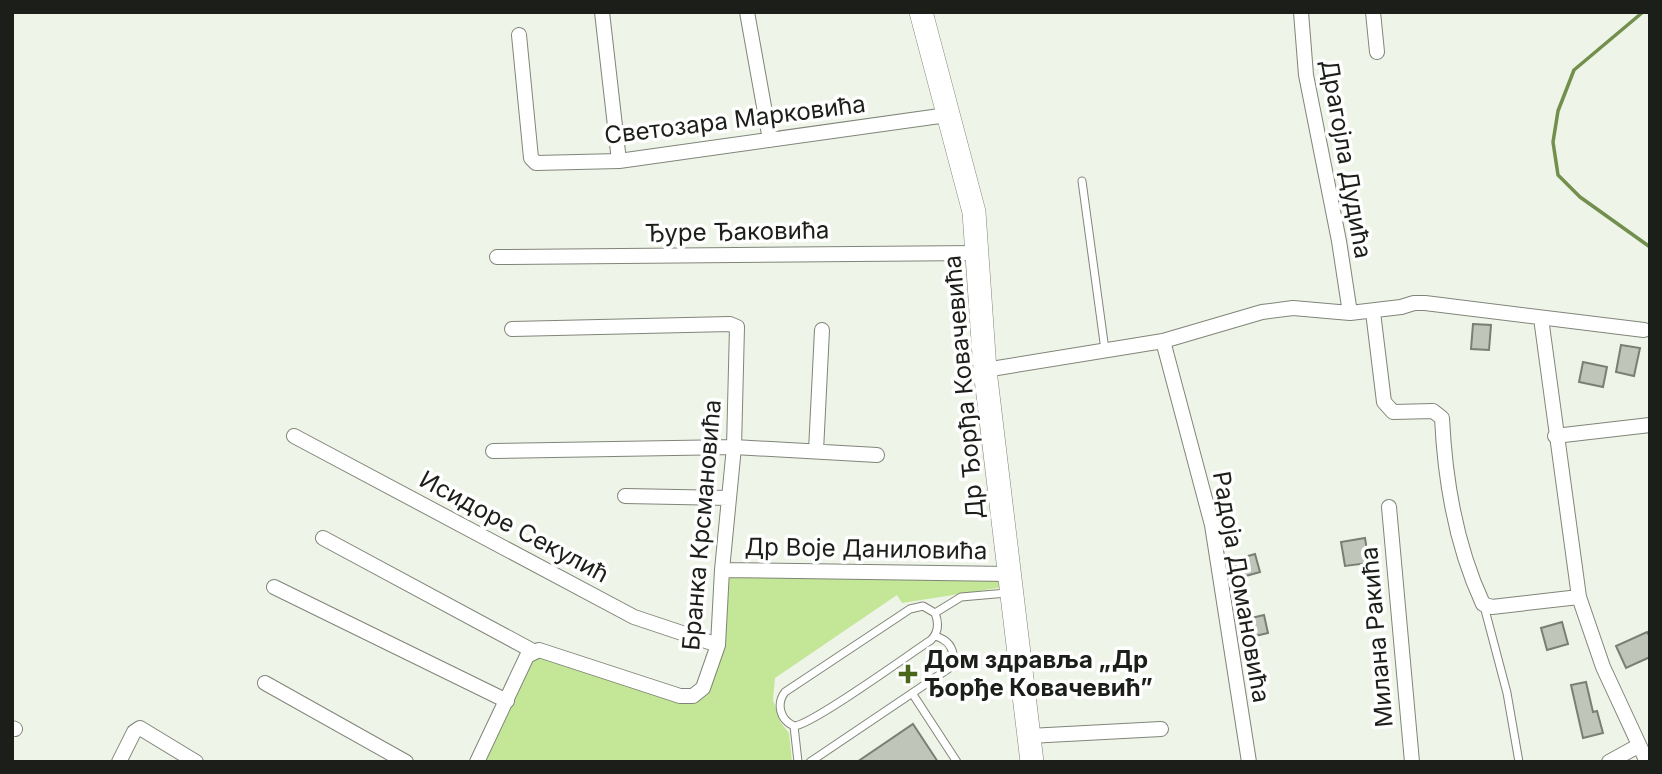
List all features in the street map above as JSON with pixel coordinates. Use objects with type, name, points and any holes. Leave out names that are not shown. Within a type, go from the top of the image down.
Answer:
[{"type":"main road","name":"Др Ђорђа Ковачевића","points":[[920,12],[974,212],[985,370],[1032,762]]},
{"type":"street","points":[[602,12],[619,160]]},
{"type":"street","points":[[747,12],[770,140]]},
{"type":"street","name":"Драгојла Дудића","points":[[1301,12],[1306,75],[1350,313]]},
{"type":"street","points":[[1373,12],[1377,52]]},
{"type":"street","name":"Светозара Марковића","points":[[519,34],[531,158],[536,163],[619,160],[947,115]]},
{"type":"street","name":"Ђуре Ђаковића","points":[[497,257],[978,253]]},
{"type":"street","points":[[985,370],[1163,341],[1262,312],[1293,308],[1350,313],[1425,303],[1644,330]]},
{"type":"street","points":[[1373,312],[1384,402],[1388,409],[1393,412],[1433,411],[1442,418],[1444,464],[1456,522],[1469,569],[1483,604],[1492,607],[1578,597]]},
{"type":"street","points":[[1541,318],[1578,597],[1603,667],[1647,762]]},
{"type":"street","name":"Бранка Крсмановића","points":[[512,329],[730,324],[737,327],[734,447],[722,570],[719,645],[704,688],[693,696],[680,696],[539,650],[533,651]]},
{"type":"street","points":[[816,451],[822,330]]},
{"type":"street","name":"Радоја Домановића","points":[[1163,341],[1212,525],[1249,762]]},
{"type":"street","points":[[1555,436],[1650,425]]},
{"type":"street","name":"Исидоре Секулић","points":[[294,436],[634,617],[719,645]]},
{"type":"street","points":[[493,451],[734,447],[877,455]]},
{"type":"street","points":[[625,496],[729,498]]},
{"type":"street","name":"Милана Ракића","points":[[1389,508],[1412,762]]},
{"type":"street","points":[[323,538],[533,651],[527,656],[477,762]]},
{"type":"street","name":"Др Воје Даниловића","points":[[722,570],[1010,583]]},
{"type":"street","points":[[274,587],[507,701]]},
{"type":"street","points":[[265,683],[406,762]]},
{"type":"street","points":[[119,762],[134,732],[140,729],[196,762]]},
{"type":"street","points":[[1029,736],[1161,729]]},
{"type":"street","points":[[1609,762],[1639,746]]},
{"type":"lane","points":[[1082,181],[1105,351]]},
{"type":"lane","points":[[935,613],[961,597],[1010,583]]},
{"type":"lane","points":[[1483,604],[1493,632],[1519,762]]},
{"type":"lane","points":[[794,726],[824,711],[935,636],[938,622],[935,613],[923,606],[910,609],[785,692],[780,710],[783,717],[794,726],[798,762]]},
{"type":"lane","points":[[810,762],[953,664],[954,656],[949,643],[935,636]]},
{"type":"lane","points":[[912,693],[957,762]]},
{"type":"green space","points":[[725,576],[1003,579],[1004,587],[902,603],[897,595],[775,678],[773,700],[781,723],[789,733],[792,762],[484,762],[530,663],[542,657],[683,702],[696,703],[707,695],[722,652]]},
{"type":"building","points":[[1473,324],[1491,325],[1489,350],[1471,349]]},
{"type":"building","points":[[1621,345],[1640,348],[1634,376],[1616,372]]},
{"type":"building","points":[[1583,362],[1607,367],[1603,387],[1579,382]]},
{"type":"building","points":[[1365,538],[1369,563],[1345,566],[1341,542]]},
{"type":"building","points":[[1255,554],[1260,572],[1239,578],[1234,560]]},
{"type":"building","points":[[1264,615],[1268,633],[1247,638],[1243,620]]},
{"type":"building","points":[[1562,622],[1568,644],[1547,650],[1541,628]]},
{"type":"building","points":[[1647,632],[1650,637],[1650,657],[1626,668],[1616,646]]},
{"type":"building","points":[[1586,682],[1593,712],[1597,711],[1603,733],[1583,738],[1571,685]]},
{"type":"building","points":[[913,724],[938,762],[857,762]]},
{"type":"waterway","points":[[1643,12],[1574,70],[1558,111],[1553,142],[1558,175],[1580,197],[1650,247]]},
{"type":"place","name":"Дом здравља „Др Ђорђе Ковачевић”","points":[[908,674]]}]
